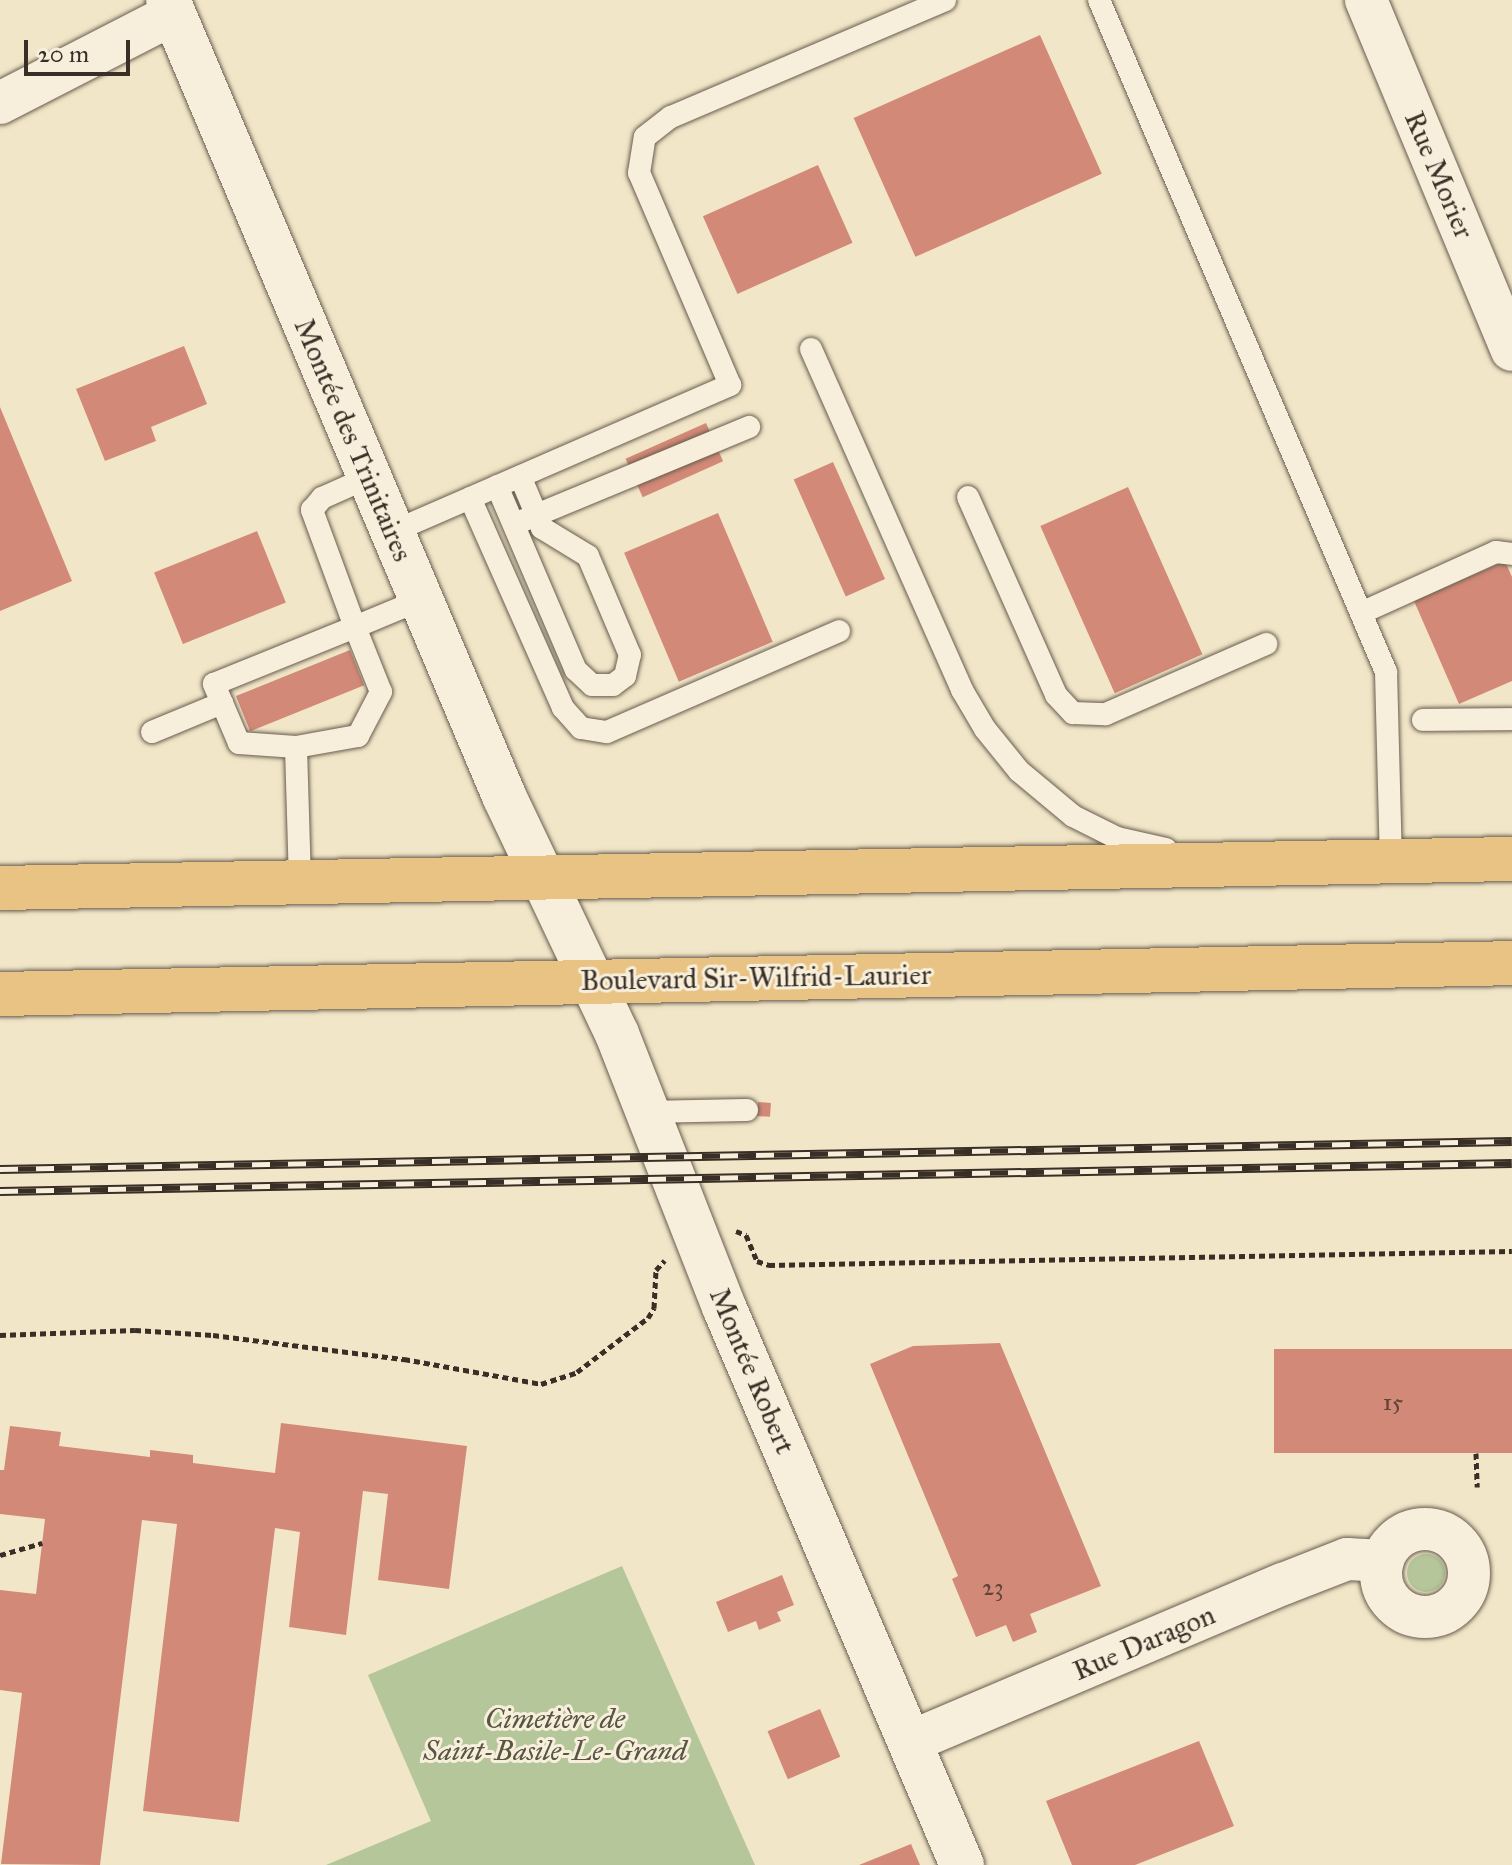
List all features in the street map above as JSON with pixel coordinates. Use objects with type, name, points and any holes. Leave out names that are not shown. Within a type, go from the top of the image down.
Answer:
[{"type":"main road","points":[[0,888],[1512,859]]},
{"type":"main road","name":"Boulevard Sir-Wilfrid-Laurier","points":[[0,994],[1512,963]]},
{"type":"street","name":"Rue Morier","points":[[1366,0],[1512,350]]},
{"type":"street","points":[[0,103],[170,7]]},
{"type":"street","name":"Montée des Trinitaires","points":[[170,7],[541,878]]},
{"type":"street","name":"Montée Robert","points":[[541,878],[617,1034],[644,1112],[962,1865]]},
{"type":"street","name":"Rue Daragon","points":[[910,1742],[1347,1559],[1383,1561]]},
{"type":"lane","points":[[392,532],[730,385],[639,173],[641,146],[650,130],[945,0]]},
{"type":"lane","points":[[1099,0],[1386,672],[1391,859]]},
{"type":"lane","points":[[811,349],[979,720],[1019,771],[1057,804],[1097,829],[1140,845],[1262,862]]},
{"type":"lane","points":[[514,524],[749,427]]},
{"type":"lane","points":[[497,486],[576,670],[592,685],[613,685],[625,676],[630,655],[588,556],[542,528],[520,476]]},
{"type":"lane","points":[[369,477],[322,498],[312,510],[355,627],[381,692],[358,736],[296,747],[239,743],[214,684],[355,627],[420,600]]},
{"type":"lane","points":[[968,497],[1056,695],[1073,713],[1106,714],[1266,644]]},
{"type":"lane","points":[[470,498],[563,708],[581,728],[607,732],[839,631]]},
{"type":"lane","points":[[1361,613],[1496,552],[1512,554]]},
{"type":"lane","points":[[152,732],[222,703]]},
{"type":"lane","points":[[1423,720],[1512,719]]},
{"type":"lane","points":[[296,747],[300,882]]},
{"type":"lane","points":[[644,1112],[747,1110]]},
{"type":"path","points":[[735,1231],[746,1235],[757,1261],[769,1265],[1512,1251]]},
{"type":"path","points":[[0,1335],[135,1330],[213,1335],[404,1359],[541,1384],[577,1372],[648,1318],[654,1308],[656,1270],[670,1257]]},
{"type":"path","points":[[1476,1453],[1477,1487]]},
{"type":"path","points":[[0,1555],[42,1543]]},
{"type":"green space","points":[[1426,1554],[1439,1560],[1445,1573],[1439,1586],[1426,1592],[1413,1586],[1407,1573],[1413,1560]]},
{"type":"green space","name":"Cimetière de Saint-Basile-Le-Grand","points":[[622,1566],[755,1865],[326,1865],[431,1821],[368,1675]]},
{"type":"building","points":[[1040,35],[1102,174],[915,257],[854,118]]},
{"type":"building","points":[[818,165],[853,243],[737,294],[703,216]]},
{"type":"building","points":[[184,346],[207,404],[151,427],[156,441],[105,461],[76,389]]},
{"type":"building","points":[[0,407],[72,581],[0,611]]},
{"type":"building","points":[[706,423],[723,461],[643,497],[626,459]]},
{"type":"building","points":[[833,462],[885,579],[846,596],[794,479]]},
{"type":"building","points":[[1128,487],[1202,654],[1115,693],[1040,526]]},
{"type":"building","points":[[718,513],[773,642],[679,682],[624,553]]},
{"type":"building","points":[[257,531],[286,602],[183,644],[154,573]]},
{"type":"building","points":[[1505,561],[1512,577],[1512,681],[1459,704],[1414,601]]},
{"type":"building","points":[[350,650],[364,685],[250,731],[236,696]]},
{"type":"building","points":[[758,1102],[771,1103],[770,1117],[757,1116]]},
{"type":"building","points":[[1000,1343],[1101,1586],[1030,1614],[1037,1632],[1013,1642],[1006,1625],[976,1637],[952,1579],[958,1576],[870,1364],[913,1346]]},
{"type":"building","points":[[1274,1349],[1512,1349],[1512,1453],[1274,1453]]},
{"type":"building","points":[[281,1423],[467,1446],[449,1589],[378,1580],[388,1494],[363,1491],[346,1635],[289,1627],[300,1532],[275,1528],[239,1822],[143,1811],[177,1524],[142,1520],[100,1865],[1,1864],[22,1693],[0,1690],[0,1590],[36,1594],[45,1519],[0,1514],[0,1470],[4,1470],[10,1426],[61,1432],[59,1446],[150,1457],[150,1450],[193,1455],[193,1463],[275,1473]]},
{"type":"building","points":[[782,1575],[794,1605],[777,1612],[781,1621],[759,1630],[756,1621],[728,1632],[716,1602]]},
{"type":"building","points":[[820,1709],[840,1757],[788,1779],[768,1731]]},
{"type":"building","points":[[1199,1741],[1234,1826],[1135,1865],[1072,1865],[1046,1801]]},
{"type":"building","points":[[911,1844],[920,1865],[859,1865]]},
{"type":"railway","points":[[0,1169],[1512,1141]]},
{"type":"railway","points":[[0,1191],[1512,1163]]}]
